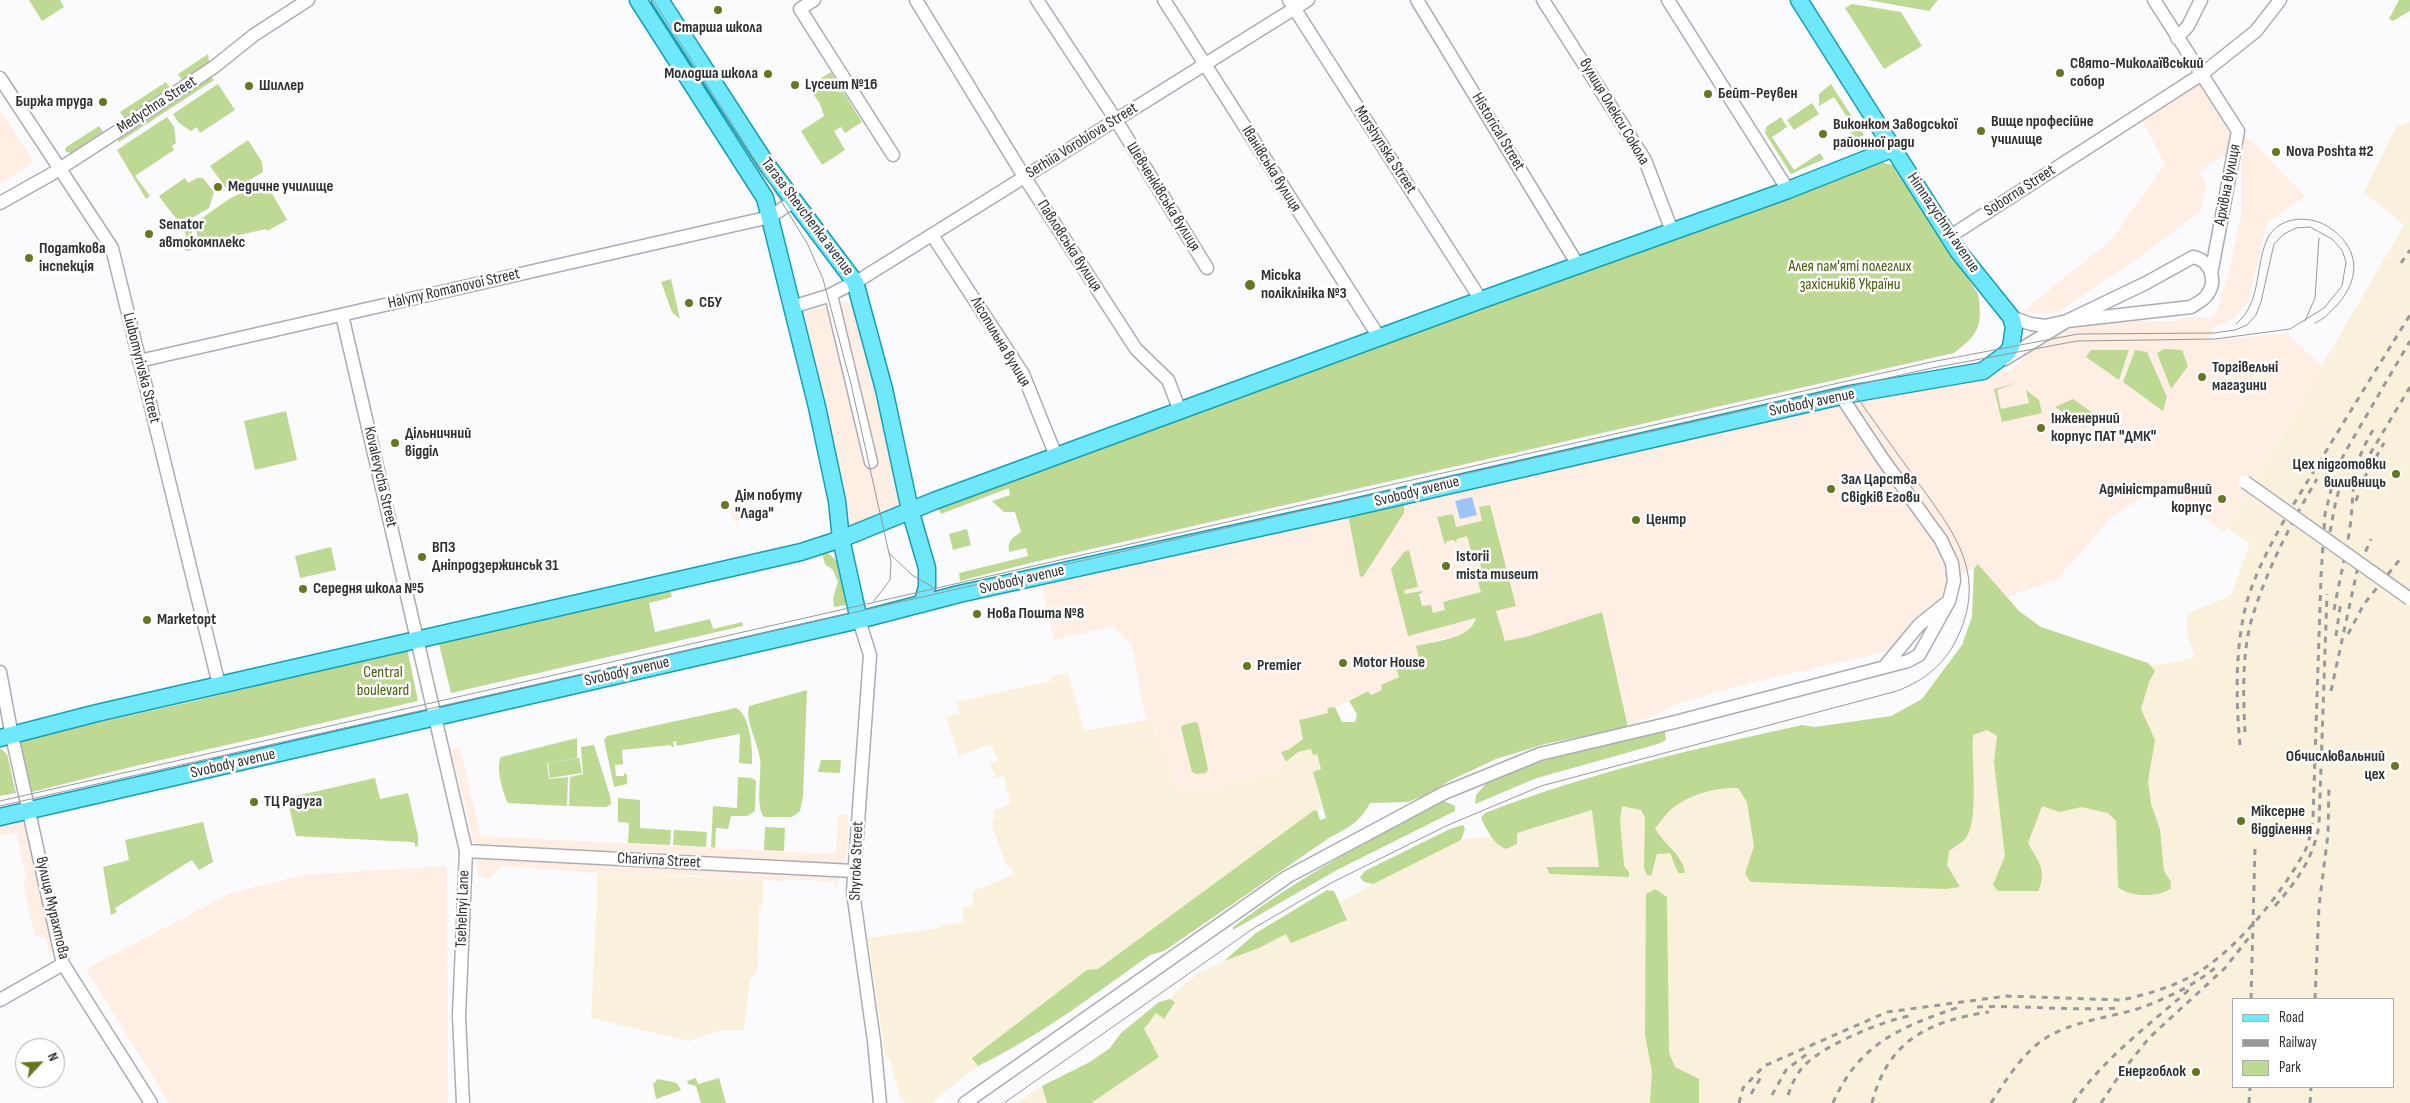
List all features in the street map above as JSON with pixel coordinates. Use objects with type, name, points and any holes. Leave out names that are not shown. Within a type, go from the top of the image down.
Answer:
[{"type":"main road","name":"Tarasa Shevchenka avenue","points":[[638,0],[764,198],[792,307],[837,501],[841,539],[859,620]]},
{"type":"main road","name":"Tarasa Shevchenka avenue","points":[[660,0],[767,165],[855,282],[884,389],[910,510],[927,568],[927,587],[922,604]]},
{"type":"main road","name":"Himnazychnyi avenue","points":[[1799,0],[1949,237],[2011,317]]},
{"type":"main road","points":[[6,737],[219,685],[801,552],[841,539],[910,510],[1378,337],[1788,190],[1894,148]]},
{"type":"main road","points":[[1983,371],[2007,353],[2011,347],[2014,327],[2011,317]]},
{"type":"main road","name":"Svobody avenue","points":[[0,817],[922,604],[1841,396],[1983,371]]},
{"type":"street","name":"Medychna Street","points":[[0,203],[60,168],[214,67],[254,35],[308,0]]},
{"type":"street","points":[[814,0],[800,9],[893,155]]},
{"type":"street","name":"Павловська вулиця","points":[[916,0],[1024,178],[1136,349],[1168,380],[1180,410]]},
{"type":"street","name":"Шевченківська вулиця","points":[[1037,0],[1116,120],[1207,268]]},
{"type":"street","name":"Іванівська вулиця","points":[[1164,0],[1378,337]]},
{"type":"street","name":"Serhiia Vorobiova Street","points":[[792,307],[831,295],[855,282],[1205,64],[1292,4],[1308,0]]},
{"type":"street","name":"Historical Street","points":[[1417,0],[1578,265]]},
{"type":"street","name":"вулиця Олекси Сокола","points":[[1543,0],[1645,160],[1672,231]]},
{"type":"street","points":[[1668,0],[1788,190]]},
{"type":"street","name":"Архівна вулиця","points":[[2067,321],[2191,307],[2206,296],[2211,288],[2211,274],[2238,131],[2154,0]]},
{"type":"street","points":[[2177,38],[2188,26],[2201,0]]},
{"type":"street","name":"Soborna Street","points":[[1949,237],[2202,74],[2256,31],[2280,0]]},
{"type":"street","name":"Morshynska Street","points":[[1292,4],[1481,300]]},
{"type":"street","name":"Liubomyrivska Street","points":[[0,78],[112,248],[219,685]]},
{"type":"street","points":[[770,217],[794,201]]},
{"type":"street","name":"Halyny Romanovoi Street","points":[[139,361],[770,217]]},
{"type":"street","name":"Лісопильна вулиця","points":[[932,234],[1023,374],[1056,456]]},
{"type":"street","points":[[2011,317],[2031,324],[2046,326],[2067,321],[2146,283],[2193,257],[2202,258],[2208,264],[2211,274]]},
{"type":"street","points":[[831,295],[871,462]]},
{"type":"street","name":"Kovalevycha Street","points":[[342,315],[435,718]]},
{"type":"street","points":[[2011,317],[2038,337]]},
{"type":"street","name":"Svobody avenue","points":[[1983,371],[2067,321]]},
{"type":"street","points":[[965,1103],[1287,877],[1444,793],[1540,754],[1675,722],[1908,661],[1919,655],[1949,601],[1954,581],[1952,563],[1941,540],[1882,458],[1841,396]]},
{"type":"street","points":[[2245,482],[2410,599]]},
{"type":"street","points":[[1884,667],[1919,625],[1949,601]]},
{"type":"street","name":"Shyroka Street","points":[[859,620],[870,655],[853,871],[853,892],[874,1041],[880,1103]]},
{"type":"street","name":"вулиця Мурахтова","points":[[0,672],[6,737],[28,810],[63,964],[151,1103]]},
{"type":"street","name":"Tsehelnyi Lane","points":[[435,718],[466,851],[460,1016],[463,1103]]},
{"type":"street","name":"Charivna Street","points":[[466,851],[853,871]]},
{"type":"street","points":[[0,1000],[63,964]]},
{"type":"shaded area","points":[[2201,80],[2233,130],[2252,141],[2305,196],[2269,221],[2265,230],[2248,302],[2234,318],[2212,328],[2210,340],[2287,333],[2322,366],[2224,532],[2162,484],[2111,518],[2057,579],[2007,597],[1978,564],[1950,583],[1945,600],[1895,649],[1751,683],[1679,703],[1628,727],[1602,612],[1526,637],[1504,641],[1499,625],[1416,646],[1419,658],[1399,677],[1381,685],[1383,690],[1370,696],[1368,691],[1338,706],[1327,708],[1328,713],[1299,720],[1303,739],[1288,750],[1281,752],[1286,762],[1275,772],[1179,794],[1174,786],[1151,719],[1145,716],[1132,645],[1113,626],[1054,640],[1042,586],[1223,548],[1348,515],[1578,464],[1650,446],[2012,370],[2058,320],[2173,321],[2190,317],[2214,317],[2228,276],[2241,216],[2241,161],[2223,156],[2199,171],[2206,184],[2200,212],[2142,255],[2057,313],[2021,313],[2112,239],[2165,164],[2142,120]]},
{"type":"shaded area","points":[[0,110],[34,162],[0,184]]},
{"type":"shaded area","points":[[2410,122],[2410,1103],[1016,1103],[1042,1086],[1090,1062],[1110,1048],[1156,1013],[1180,988],[1199,973],[1259,948],[1373,884],[1461,840],[1517,833],[1592,810],[2143,665],[2169,664],[2195,657],[2187,635],[2187,614],[2231,595],[2250,543],[2227,528],[2404,225],[2364,192],[2396,127]]},
{"type":"shaded area","points":[[856,300],[906,508],[852,531],[802,312]]},
{"type":"shaded area","points":[[747,501],[751,518],[733,522],[729,505]]},
{"type":"shaded area","points":[[1068,673],[1084,731],[1151,719],[1156,735],[1162,739],[1174,786],[1180,794],[1275,772],[1298,752],[1311,749],[1317,754],[1321,769],[1313,772],[1322,808],[1313,811],[1098,969],[1087,971],[973,1058],[978,1066],[931,1103],[906,1103],[900,1096],[890,1060],[885,1056],[868,938],[940,928],[940,926],[964,922],[962,907],[972,906],[973,891],[1015,875],[1011,866],[1007,867],[992,826],[994,811],[1011,803],[1003,776],[996,778],[990,763],[998,760],[991,744],[959,756],[946,717],[960,713],[957,702],[1050,681],[1050,677]]},
{"type":"shaded area","points":[[460,747],[481,836],[836,854],[838,814],[848,815],[847,854],[836,889],[833,882],[725,877],[724,880],[706,879],[704,876],[598,873],[502,866],[488,879],[478,875],[471,829],[451,750]]},
{"type":"shaded area","points":[[38,818],[38,833],[55,952],[49,951],[46,939],[35,936],[23,883],[26,879],[16,832],[0,836],[0,826]]},
{"type":"shaded area","points":[[447,866],[448,1103],[169,1103],[86,969],[231,893],[303,875]]},
{"type":"shaded area","points":[[598,873],[764,880],[762,904],[759,908],[758,970],[755,970],[754,978],[750,978],[744,1030],[722,1030],[689,1041],[591,1018]]},
{"type":"green space","points":[[29,0],[60,0],[64,7],[42,21]]},
{"type":"green space","points":[[1868,0],[1938,0],[1929,11]]},
{"type":"green space","points":[[2399,0],[2410,0],[2410,11],[2393,21],[2389,19]]},
{"type":"green space","points":[[1852,4],[1901,12],[1922,46],[1884,69],[1845,8]]},
{"type":"green space","points":[[208,54],[209,62],[182,80],[178,74]]},
{"type":"green space","points":[[831,72],[862,122],[845,133],[841,127],[834,131],[845,150],[822,165],[801,131],[824,116],[820,104],[808,86]]},
{"type":"green space","points":[[210,76],[214,80],[119,142],[115,136]]},
{"type":"green space","points":[[166,82],[170,88],[124,118],[120,112]]},
{"type":"green space","points":[[218,84],[235,110],[200,133],[197,127],[191,131],[179,123],[173,114]]},
{"type":"green space","points":[[1831,84],[1864,135],[1838,151],[1834,144],[1855,130],[1834,97],[1819,106],[1819,94]]},
{"type":"green space","points":[[1812,103],[1819,114],[1794,130],[1787,120]]},
{"type":"green space","points":[[167,117],[174,127],[176,143],[172,146],[174,150],[135,176],[150,196],[146,199],[117,150]]},
{"type":"green space","points":[[1781,117],[1787,127],[1772,137],[1794,170],[1820,153],[1824,159],[1791,174],[1765,133],[1766,127]]},
{"type":"green space","points":[[99,126],[103,132],[71,153],[66,152],[65,148]]},
{"type":"green space","points":[[248,140],[262,162],[263,172],[236,188],[226,188],[210,166]]},
{"type":"green space","name":"Алея пам'яті полеглих захісників України","points":[[1877,161],[1892,165],[1903,176],[1978,294],[1980,314],[1977,328],[1969,340],[1954,353],[1030,563],[960,581],[959,573],[1028,556],[1026,548],[1009,552],[1011,540],[1021,532],[1015,512],[1004,512],[992,501],[1010,495],[1009,488],[941,514],[938,507]]},
{"type":"green space","points":[[185,178],[188,183],[197,178],[203,178],[214,192],[209,208],[189,220],[196,249],[187,251],[183,249],[181,243],[188,242],[184,230],[159,196]]},
{"type":"green space","points":[[265,181],[287,220],[267,231],[266,229],[199,244],[195,223],[229,199]]},
{"type":"green space","points":[[671,279],[680,319],[672,312],[661,282]]},
{"type":"green space","points":[[2164,349],[2182,350],[2188,366],[2171,389],[2157,353]]},
{"type":"green space","points":[[2091,350],[2129,350],[2119,380],[2086,357]]},
{"type":"green space","points":[[2135,350],[2147,352],[2167,397],[2163,411],[2123,382]]},
{"type":"green space","points":[[2017,383],[1997,390],[2001,409],[2029,403],[2026,390],[2039,400],[2042,413],[2002,422],[1994,389]]},
{"type":"green space","points":[[2073,399],[2093,413],[2084,427],[2055,407]]},
{"type":"green space","points":[[286,411],[297,460],[255,470],[244,421]]},
{"type":"green space","points":[[1404,502],[1404,513],[1363,577],[1360,576],[1348,515]]},
{"type":"green space","points":[[1490,505],[1516,606],[1496,611],[1505,641],[1526,637],[1602,612],[1628,727],[1545,744],[1496,759],[1449,781],[1431,793],[1408,802],[1370,803],[1359,819],[1350,827],[1332,836],[1164,951],[1150,955],[1045,1028],[978,1066],[972,1058],[1087,970],[1098,969],[1313,811],[1317,810],[1320,820],[1326,818],[1313,772],[1321,769],[1317,754],[1313,755],[1311,749],[1298,752],[1286,762],[1281,752],[1288,750],[1303,739],[1299,720],[1328,713],[1327,708],[1335,707],[1342,722],[1355,722],[1357,714],[1349,701],[1368,691],[1371,695],[1382,690],[1381,685],[1399,677],[1395,664],[1419,658],[1416,646],[1460,635],[1473,625],[1476,618],[1408,636],[1391,569],[1404,552],[1409,550],[1418,587],[1404,590],[1405,594],[1422,591],[1419,594],[1422,606],[1431,605],[1433,613],[1445,610],[1443,602],[1481,592],[1477,578],[1483,577],[1477,550],[1471,551],[1467,536],[1457,539],[1456,543],[1454,540],[1447,541],[1445,545],[1437,517],[1453,514],[1456,527],[1482,521],[1479,507]]},
{"type":"green space","points":[[967,529],[971,545],[953,550],[949,534]]},
{"type":"green space","points":[[331,547],[336,570],[300,578],[295,556]]},
{"type":"green space","points":[[828,553],[837,561],[846,605],[834,607],[833,598],[838,582],[833,570],[825,564],[822,554]]},
{"type":"green space","points":[[1978,564],[2019,611],[2041,627],[2148,663],[2155,671],[2149,682],[2141,709],[2155,740],[2148,781],[2151,804],[2160,830],[2164,871],[2171,882],[2170,889],[2165,892],[2144,895],[2129,893],[2118,887],[2116,821],[2108,813],[2081,807],[2060,812],[2042,806],[2028,843],[2042,872],[2038,891],[1998,891],[1993,885],[2005,856],[1994,763],[1997,736],[1987,730],[1973,735],[1974,802],[1971,827],[1964,840],[1949,851],[1947,865],[1960,887],[1946,889],[1751,882],[1745,874],[1754,846],[1747,802],[1738,788],[1713,790],[1688,798],[1671,809],[1655,828],[1677,854],[1685,873],[1678,873],[1670,853],[1657,854],[1651,876],[1647,875],[1644,868],[1645,818],[1641,810],[1622,806],[1620,820],[1624,866],[1629,872],[1629,877],[1550,874],[1546,867],[1599,867],[1592,810],[1517,833],[1517,844],[1506,849],[1497,844],[1481,818],[1485,813],[1563,786],[1721,743],[1802,725],[1815,727],[1891,716],[1922,699],[1962,645],[1972,617],[1974,568]]},
{"type":"green space","name":"Central boulevard","points":[[670,590],[672,597],[649,603],[655,632],[710,619],[713,629],[742,622],[743,626],[451,693],[439,644]]},
{"type":"green space","name":"Central boulevard","points":[[407,648],[418,701],[135,766],[32,792],[19,740],[195,701]]},
{"type":"green space","points":[[807,690],[803,796],[800,811],[792,817],[764,817],[761,812],[759,798],[760,759],[750,725],[749,706]]},
{"type":"green space","points":[[736,708],[745,717],[750,733],[752,764],[739,763],[740,734],[677,746],[676,741],[673,742],[674,747],[671,745],[622,750],[623,764],[615,765],[616,776],[624,776],[624,773],[627,775],[627,784],[614,787],[604,740],[607,736]]},
{"type":"green space","points":[[1198,723],[1208,769],[1206,773],[1196,774],[1192,772],[1181,728],[1183,725]]},
{"type":"green space","points":[[1661,729],[1665,732],[1666,740],[1658,744],[1537,778],[1475,804],[1476,795],[1491,778],[1577,750]]},
{"type":"green space","points":[[577,738],[577,758],[547,763],[549,779],[568,777],[567,806],[508,803],[499,773],[501,757]]},
{"type":"green space","points":[[594,745],[611,804],[606,807],[569,806],[570,777],[583,774],[581,747]]},
{"type":"green space","points":[[0,748],[7,754],[16,793],[0,796]]},
{"type":"green space","points":[[579,758],[582,773],[550,778],[548,763]]},
{"type":"green space","points":[[821,760],[841,760],[840,773],[818,772]]},
{"type":"green space","points":[[738,777],[752,778],[756,781],[755,811],[747,816],[731,816],[728,829],[716,828],[715,848],[711,847],[713,806],[737,808]]},
{"type":"green space","points":[[375,778],[380,799],[408,793],[418,836],[418,846],[415,847],[415,843],[411,842],[296,836],[287,798]]},
{"type":"green space","points":[[618,798],[640,800],[640,828],[671,830],[670,845],[628,843],[629,823],[618,822]]},
{"type":"green space","points":[[1444,801],[1455,806],[1455,811],[1337,870],[1233,930],[1233,927],[1309,875]]},
{"type":"green space","points":[[203,822],[213,862],[199,870],[192,860],[115,908],[117,912],[111,915],[103,867],[129,860],[125,840]]},
{"type":"green space","points":[[1463,825],[1465,829],[1461,840],[1373,884],[1364,882],[1360,877],[1365,871],[1450,829]]},
{"type":"green space","points":[[765,827],[785,828],[784,851],[764,850]]},
{"type":"green space","points":[[674,830],[707,832],[706,847],[673,845]]},
{"type":"green space","points":[[1655,889],[1667,897],[1669,1053],[1675,1067],[1699,1079],[1699,1103],[1650,1103],[1652,1072],[1645,1035],[1646,894]]},
{"type":"green space","points":[[1327,890],[1334,891],[1347,920],[1291,943],[1286,934],[1259,948],[1224,961],[1256,933]]},
{"type":"green space","points":[[1170,999],[1175,1002],[1164,1019],[1156,1013],[1144,1029],[1159,1057],[1091,1103],[1047,1103],[1042,1086],[1090,1062],[1110,1048],[1121,1033],[1159,1002]]},
{"type":"green space","points":[[696,1078],[698,1084],[719,1078],[726,1103],[701,1103],[696,1086],[688,1084],[687,1081]]},
{"type":"green space","points":[[658,1079],[677,1083],[681,1090],[656,1099],[653,1084]]},
{"type":"water","points":[[1472,497],[1477,515],[1460,519],[1455,501]]},
{"type":"tram line","points":[[653,0],[807,243],[823,279],[851,384],[891,562],[890,580],[874,601]]},
{"type":"tram line","points":[[2236,324],[2250,307],[2263,252],[2270,234],[2284,223],[2301,219],[2319,222],[2338,234],[2346,243],[2354,262],[2354,272],[2346,293],[2328,315],[2315,323]]},
{"type":"tram line","points":[[0,801],[1931,362],[2078,334],[2214,333],[2235,330],[2247,325],[2256,315],[2261,302],[2274,244],[2284,234],[2296,228],[2310,227],[2332,239],[2342,250],[2346,262],[2342,286],[2324,308],[2290,329],[2215,339],[2077,341],[1932,368],[0,806]]},
{"type":"tram line","points":[[2305,321],[2315,298],[2319,238]]},
{"type":"tram line","points":[[1004,1103],[1254,928],[1331,883],[1446,826],[1541,786],[1897,691],[1926,676],[1942,661],[1954,644],[1967,611],[1969,590],[1962,552],[1942,517],[1861,403],[1854,396],[1836,389]]},
{"type":"tram line","points":[[889,553],[912,575],[936,589]]},
{"type":"railway","points":[[2401,263],[2410,250]]},
{"type":"railway","points":[[2240,745],[2237,694],[2239,643],[2245,609],[2258,571],[2288,514],[2410,315]]},
{"type":"railway","points":[[1739,1103],[1743,1088],[1764,1066],[1887,1012],[2007,996],[2120,1000],[2162,989],[2193,975],[2216,959],[2244,934],[2281,889],[2308,844],[2313,818],[2321,576],[2325,514],[2332,486],[2344,454],[2410,341]]},
{"type":"railway","points":[[2364,464],[2410,387]]},
{"type":"railway","points":[[2334,610],[2348,537],[2357,467],[2360,455],[2373,430]]},
{"type":"railway","points":[[2356,501],[2363,480],[2384,443]]},
{"type":"railway","points":[[2330,532],[2336,500],[2344,474]]},
{"type":"railway","points":[[2245,732],[2245,660],[2252,618],[2280,547],[2317,479]]},
{"type":"railway","points":[[2331,691],[2357,571],[2371,539]]},
{"type":"railway","points":[[2348,634],[2364,604],[2401,558]]},
{"type":"railway","points":[[2275,906],[2291,887],[2308,860],[2319,826],[2327,594]]},
{"type":"railway","points":[[2336,636],[2341,601]]},
{"type":"railway","points":[[2315,998],[2319,906],[2328,834],[2329,787]]},
{"type":"railway","points":[[2251,998],[2255,849]]},
{"type":"railway","points":[[2101,1103],[2121,1073],[2149,1038],[2225,968],[2251,935]]},
{"type":"railway","points":[[1991,1103],[2022,1059],[2047,1037],[2074,1025],[2146,1006],[2192,984],[2216,967]]},
{"type":"railway","points":[[2073,1103],[2113,1057],[2190,989]]},
{"type":"railway","points":[[1833,1103],[1844,1082],[1856,1066],[1884,1040],[1900,1030],[1959,1007]]},
{"type":"railway","points":[[1977,1007],[2119,1008]]},
{"type":"railway","points":[[1872,1103],[1879,1081],[1889,1063],[1900,1049],[1914,1037],[1948,1021],[1989,1012]]},
{"type":"railway","points":[[1788,1095],[1802,1068],[1825,1050],[1870,1028],[1910,1016]]},
{"type":"railway","points":[[1772,1095],[1786,1070],[1811,1051]]},
{"type":"railway","points":[[1751,1094],[1761,1077]]},
{"type":"railway","points":[[2249,1103],[2250,1088]]},
{"type":"railway","points":[[2310,1103],[2311,1088]]},
{"type":"place","name":"Старша школа","points":[[718,10]]},
{"type":"place","name":"Свято-Миколаївський собор","points":[[2060,73]]},
{"type":"place","name":"Молодша школа","points":[[768,74]]},
{"type":"place","name":"Lyceum №16","points":[[795,85]]},
{"type":"place","name":"Шиллер","points":[[249,86]]},
{"type":"place","name":"Бейт-Реувен","points":[[1708,94]]},
{"type":"place","name":"Биржа труда","points":[[103,102]]},
{"type":"place","name":"Вище професійне училище","points":[[1981,131]]},
{"type":"place","name":"Виконком Заводської районної ради","points":[[1823,134]]},
{"type":"place","name":"Nova Poshta #2","points":[[2276,152]]},
{"type":"place","name":"Медичне училище","points":[[218,187]]},
{"type":"place","name":"Senator автокомплекс","points":[[149,234]]},
{"type":"place","name":"Податкова інспекція","points":[[29,258]]},
{"type":"place","name":"Міська поліклініка №3","points":[[1250,285]]},
{"type":"place","name":"СБУ","points":[[689,303]]},
{"type":"place","name":"Торгівельні магазини","points":[[2202,377]]},
{"type":"place","name":"Інженерний корпус ПАТ \"ДМК\"","points":[[2041,428]]},
{"type":"place","name":"Дільничний відділ","points":[[395,443]]},
{"type":"place","name":"Цех підготовки виливниць","points":[[2396,474]]},
{"type":"place","name":"Зал Царства Свiдкiв Егови","points":[[1831,489]]},
{"type":"place","name":"Адміністративний корпус","points":[[2222,499]]},
{"type":"place","name":"Дім побуту \"Лада\"","points":[[725,505]]},
{"type":"place","name":"Центр","points":[[1636,520]]},
{"type":"place","name":"ВПЗ Дніпродзержинськ 31","points":[[422,557]]},
{"type":"place","name":"Istorii mista museum","points":[[1446,566]]},
{"type":"place","name":"Середня школа №5","points":[[303,589]]},
{"type":"place","name":"Нова Пошта №8","points":[[977,614]]},
{"type":"place","name":"Marketopt","points":[[147,620]]},
{"type":"place","name":"Motor House","points":[[1343,663]]},
{"type":"place","name":"Premier","points":[[1247,666]]},
{"type":"place","name":"Обчислювальний цех","points":[[2395,766]]},
{"type":"place","name":"ТЦ Радуга","points":[[254,802]]},
{"type":"place","name":"Міксерне відділення","points":[[2241,821]]},
{"type":"place","name":"Енергоблок","points":[[2196,1072]]}]
